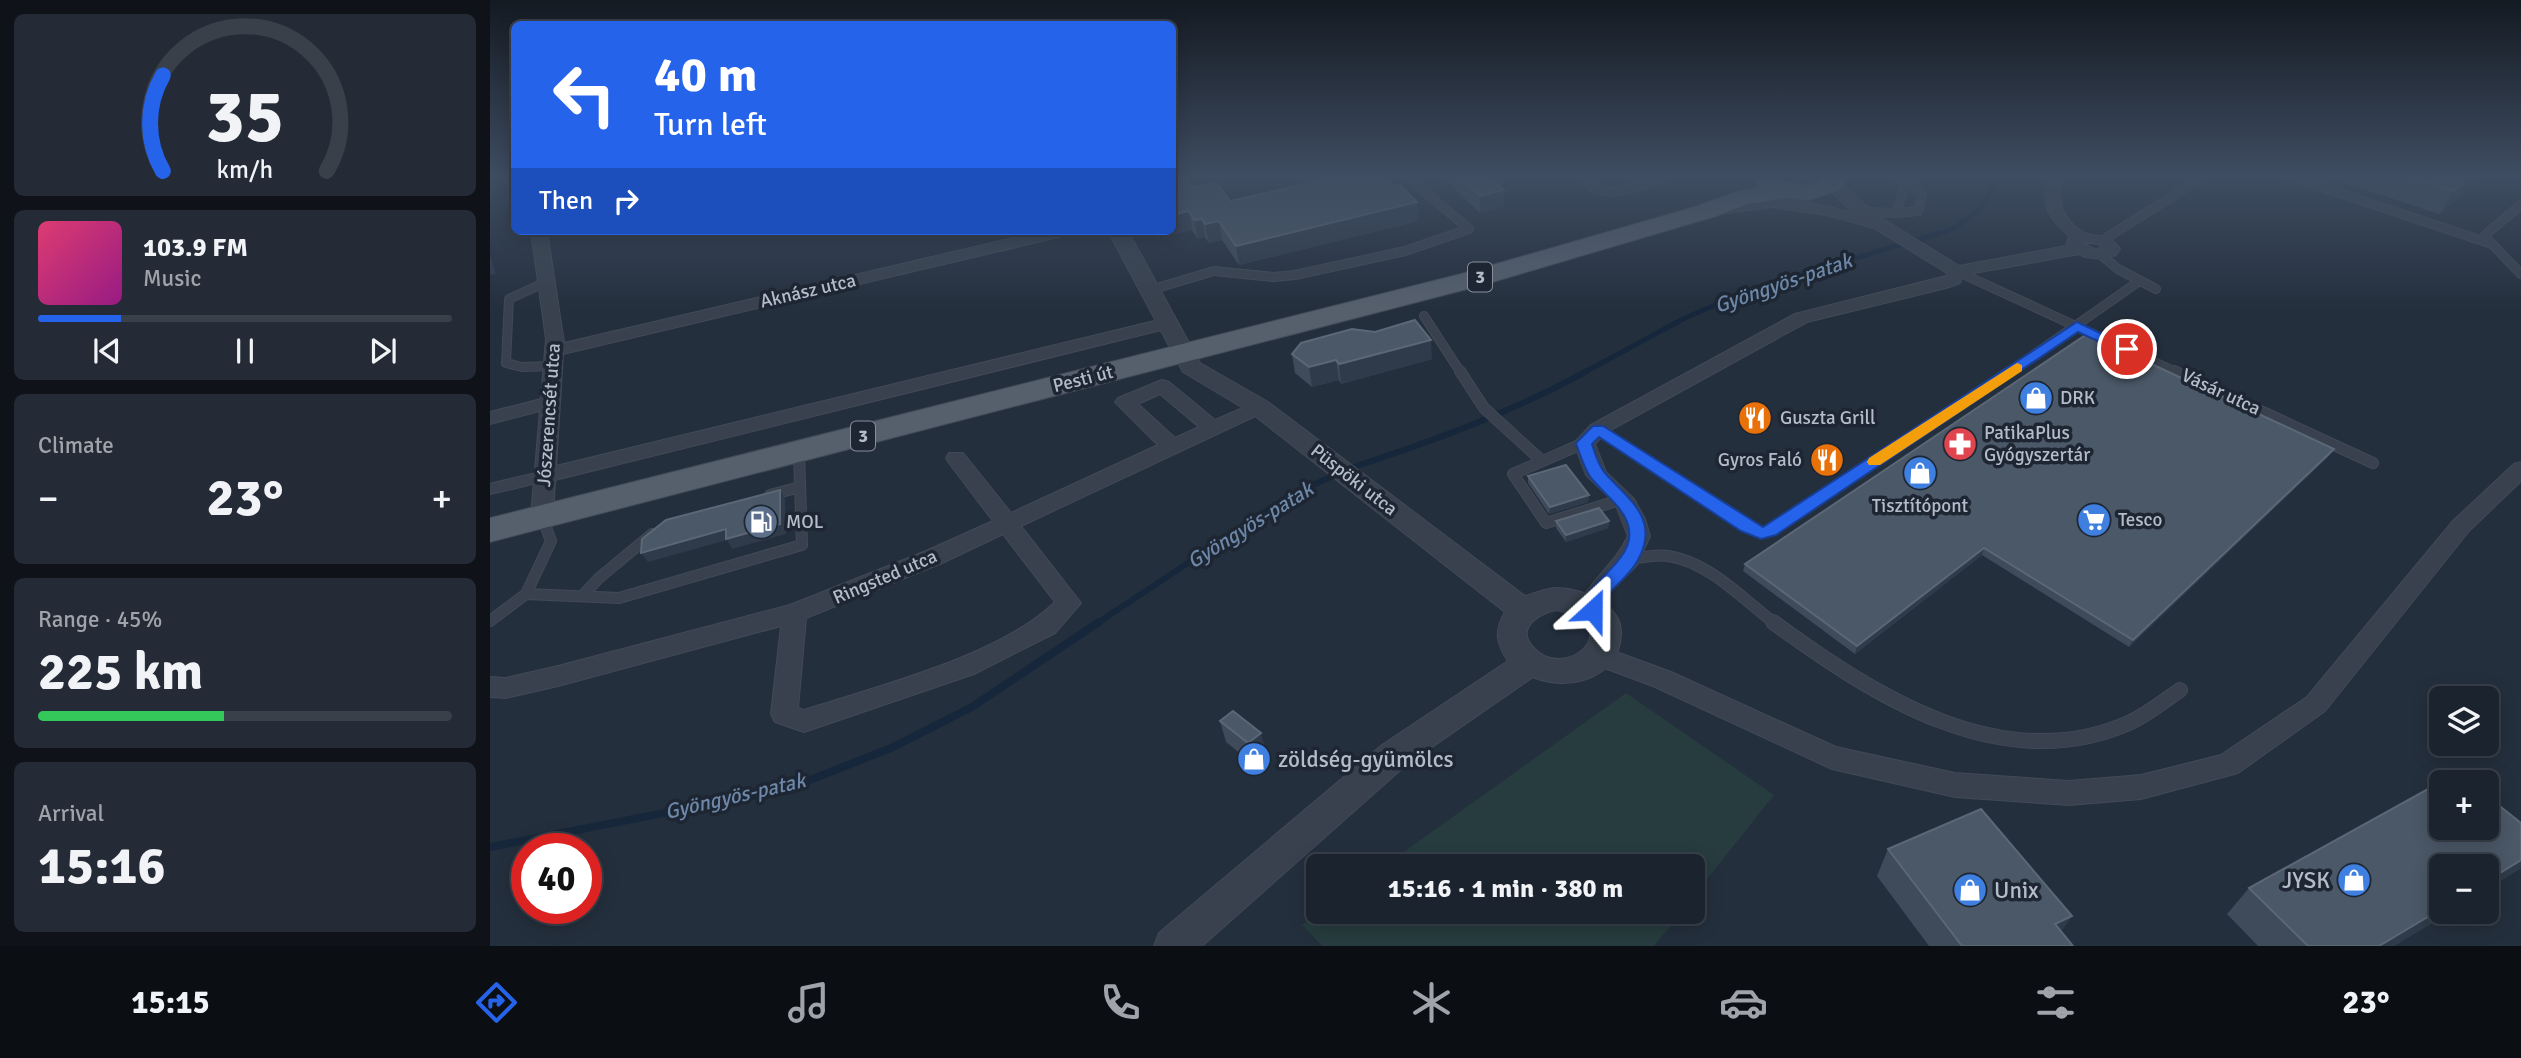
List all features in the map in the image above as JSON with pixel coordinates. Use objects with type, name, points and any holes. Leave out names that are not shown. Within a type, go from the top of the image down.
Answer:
[{"type":"main road","name":"Pesti út","points":[[490,530],[1470,280],[1667,221]]},
{"type":"street","name":"Vásár utca","points":[[1862,221],[1886,228]]},
{"type":"street","name":"Vásár utca","points":[[1869,221],[1886,228]]},
{"type":"street","name":"Vásár utca","points":[[1877,221],[1956,271]]},
{"type":"street","points":[[2061,221],[2079,243]]},
{"type":"street","name":"Jószerencsét utca","points":[[540,235],[555,339],[542,516]]},
{"type":"street","name":"Aknász utca","points":[[554,359],[1047,235]]},
{"type":"street","points":[[1120,235],[1183,354]]},
{"type":"street","points":[[1588,607],[1603,585],[1629,559],[1639,536],[1634,519],[1623,499],[1597,475],[1591,436],[1801,318],[1940,284],[1954,279],[1956,271],[2079,243],[2102,248]]},
{"type":"street","points":[[545,476],[1167,323]]},
{"type":"street","name":"Püspöki utca","points":[[1183,354],[1191,367],[1259,407],[1524,611]]},
{"type":"street","points":[[1172,447],[1125,402],[1162,386],[1213,428]]},
{"type":"street","points":[[490,418],[551,402]]},
{"type":"street","name":"Ringsted utca","points":[[490,687],[506,688],[558,676],[795,613],[934,557],[1259,407]]},
{"type":"street","points":[[795,613],[784,714],[804,721],[965,667],[1046,626],[1069,603],[956,458]]},
{"type":"street","points":[[1600,656],[1662,679],[1832,758],[1955,785],[2069,793],[2141,787],[2228,765],[2316,705],[2461,526],[2521,469]]},
{"type":"street","points":[[1557,599],[1573,601],[1597,614],[1606,628],[1604,649],[1600,656],[1584,667],[1570,671],[1547,670],[1530,663],[1517,651],[1512,630],[1517,619],[1531,605],[1557,599]]},
{"type":"street","points":[[1173,946],[1394,755],[1530,663]]},
{"type":"lane","points":[[1150,290],[1214,271],[1273,277],[1296,275],[1405,251],[1469,229],[1460,221]]},
{"type":"lane","points":[[2140,221],[2102,248],[2138,282],[2156,289]]},
{"type":"lane","points":[[2424,221],[2493,244]]},
{"type":"lane","points":[[2499,221],[2488,229],[2485,235],[2521,274]]},
{"type":"lane","name":"Vásár utca","points":[[1956,271],[2373,463]]},
{"type":"lane","points":[[547,282],[509,299],[506,363],[522,367],[554,359]]},
{"type":"lane","points":[[1623,499],[1546,523],[1513,474],[1591,436],[1747,527],[1761,533],[1770,531],[2077,326],[2138,282]]},
{"type":"lane","points":[[1424,316],[1484,408],[1542,461]]},
{"type":"lane","points":[[526,594],[619,598],[802,545],[799,453]]},
{"type":"lane","points":[[490,489],[545,476]]},
{"type":"lane","points":[[762,497],[800,487]]},
{"type":"lane","points":[[490,621],[526,594],[551,541],[542,516]]},
{"type":"lane","points":[[583,595],[599,578],[658,530]]},
{"type":"lane","points":[[1629,559],[1666,556],[1683,559],[1705,570],[1786,632],[1871,690],[1944,725],[2005,741],[2072,738],[2127,724],[2180,691]]},
{"type":"green space","points":[[1626,693],[1774,795],[1705,882],[1705,854],[1401,854]]},
{"type":"green space","points":[[1306,922],[1672,924],[1654,946],[1322,946],[1302,925]]},
{"type":"building","points":[[1219,221],[1338,221],[1236,246]]},
{"type":"building","points":[[1415,320],[1431,340],[1339,364],[1336,360],[1309,367],[1292,354],[1301,343],[1352,329],[1375,332]]},
{"type":"building","name":"Tesco","points":[[2087,334],[2334,449],[2133,640],[1984,548],[1857,646],[1745,564]]},
{"type":"building","points":[[1566,465],[1589,495],[1550,507],[1528,476]]},
{"type":"building","points":[[780,490],[780,524],[726,539],[726,529],[641,553],[642,539],[666,520]]},
{"type":"building","points":[[1599,508],[1609,521],[1566,535],[1556,521]]},
{"type":"building","points":[[1233,711],[1261,733],[1248,743],[1220,721]]},
{"type":"building","points":[[2429,788],[2429,840],[2499,840],[2499,806],[2521,823],[2521,860],[2499,874],[2499,854],[2429,854],[2429,916],[2379,946],[2308,946],[2249,888]]},
{"type":"building","points":[[1981,809],[2072,916],[2055,924],[2073,946],[1962,946],[1888,849]]},
{"type":"waterway","name":"Gyöngyös-patak","points":[[1583,373],[1685,318],[1754,288],[1953,229],[1964,221]]},
{"type":"waterway","name":"Gyöngyös-patak","points":[[1348,469],[1470,426],[1529,401],[1587,371]]},
{"type":"waterway","name":"Gyöngyös-patak","points":[[1097,623],[1292,494],[1338,474]]},
{"type":"waterway","name":"Gyöngyös-patak","points":[[490,847],[787,789],[891,748],[972,707],[1097,623]]},
{"type":"slow traffic","points":[[1875,462],[2017,368]]},
{"type":"place","name":"DRK","points":[[2036,398]]},
{"type":"place","name":"Guszta Grill","points":[[1755,418]]},
{"type":"place","name":"PatikaPlus Gyógyszertár","points":[[1960,444]]},
{"type":"place","name":"Gyros Faló","points":[[1827,460]]},
{"type":"place","name":"Tisztítópont","points":[[1920,473]]},
{"type":"place","name":"Tesco","points":[[2094,520]]},
{"type":"place","name":"MOL","points":[[761,522]]},
{"type":"place","name":"zöldség-gyümölcs","points":[[1254,759]]},
{"type":"place","name":"JYSK","points":[[2354,880]]},
{"type":"place","name":"Unix","points":[[1970,890]]},
{"type":"route","points":[[1593,610],[1588,607],[1603,585],[1629,559],[1639,536],[1634,519],[1623,499],[1597,475],[1588,458],[1584,443],[1598,429],[1747,527],[1761,533],[1770,531],[2077,326],[2127,349]]}]
